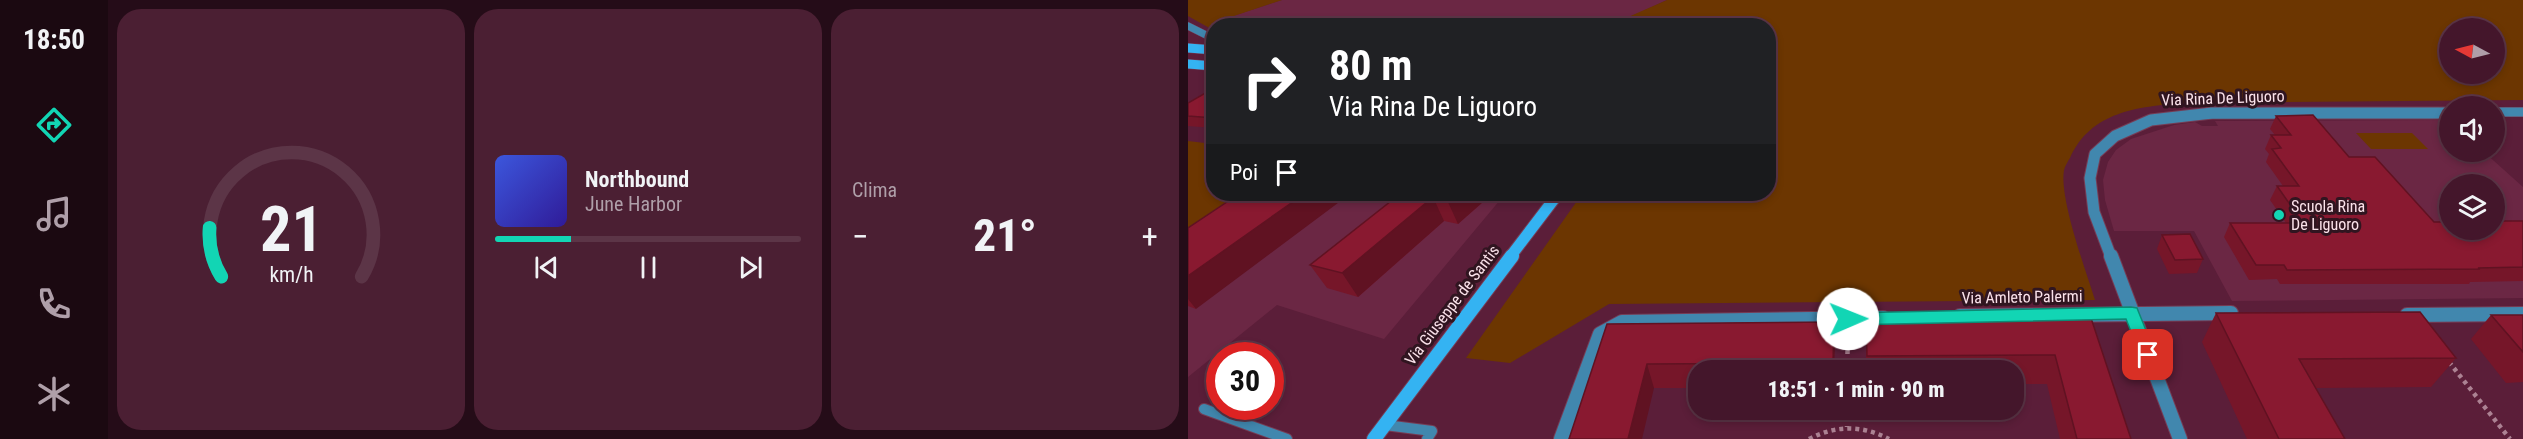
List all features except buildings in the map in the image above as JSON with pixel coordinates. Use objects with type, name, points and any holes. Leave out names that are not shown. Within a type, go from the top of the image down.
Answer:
[{"type":"main road","points":[[1188,48],[1206,49]]},
{"type":"main road","points":[[1188,64],[1206,65]]},
{"type":"main road","name":"Via Giuseppe de Santis","points":[[1374,439],[1553,201]]},
{"type":"street","points":[[2505,112],[2523,112]]},
{"type":"street","name":"Via Rina De Liguoro","points":[[2180,439],[2107,252],[2094,212],[2090,194],[2090,178],[2095,154],[2115,136],[2151,120],[2202,114],[2439,113]]},
{"type":"street","name":"Via Amleto Palermi","points":[[1942,317],[2131,313],[2249,314]]},
{"type":"street","points":[[2389,315],[2523,314]]},
{"type":"street","points":[[1562,439],[1600,334],[1622,322],[1895,318]]},
{"type":"lane","points":[[1188,26],[1206,35]]},
{"type":"lane","points":[[1204,409],[1287,439]]},
{"type":"lane","points":[[1385,425],[1432,431],[1427,439]]},
{"type":"path","points":[[1847,360],[1848,319]]},
{"type":"path","points":[[2448,359],[2510,439]]},
{"type":"path","points":[[1847,420],[1847,427]]},
{"type":"path","points":[[1809,439],[1829,430],[1847,427],[1869,430],[1889,439]]},
{"type":"shaded area","points":[[1188,0],[1282,0],[1228,18],[1206,18],[1206,26],[1188,16]]},
{"type":"shaded area","points":[[1282,0],[1667,0],[1628,18],[1226,18]]},
{"type":"shaded area","points":[[1667,0],[2523,0],[2523,100],[2505,100],[2505,96],[2439,96],[2439,101],[2183,103],[2118,114],[2090,130],[2079,142],[2064,170],[2064,182],[2069,216],[2095,300],[1609,304],[1510,363],[1466,358],[1577,201],[1776,201],[1776,18],[1626,18]]},
{"type":"shaded area","name":"Scuola Rina De Liguoro","points":[[2439,120],[2439,162],[2495,162],[2523,187],[2523,298],[2232,301],[2194,231],[2114,231],[2105,200],[2103,180],[2108,162],[2116,150],[2131,139],[2174,125],[2195,122],[2202,126],[2218,126],[2215,121]]},
{"type":"shaded area","points":[[2356,133],[2412,133],[2428,149],[2371,149]]},
{"type":"shaded area","points":[[1188,141],[1206,143],[1206,201],[1243,201],[1188,237]]},
{"type":"shaded area","points":[[1243,201],[1499,201],[1384,339],[1277,305],[1231,342],[1206,342],[1206,362],[1188,377],[1188,237]]},
{"type":"place","name":"Scuola Rina De Liguoro","points":[[2279,215]]},
{"type":"route","points":[[1848,319],[2131,313],[2148,355]]}]
